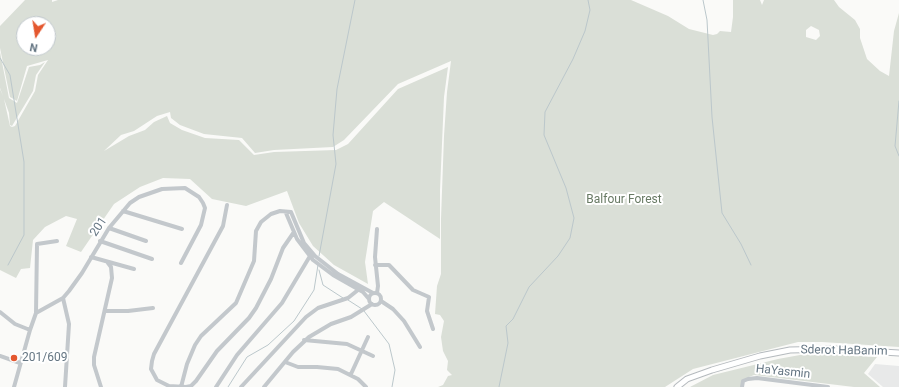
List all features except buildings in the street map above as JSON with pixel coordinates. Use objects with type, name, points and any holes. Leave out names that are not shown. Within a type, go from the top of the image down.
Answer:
[{"type":"main road","name":"Sderot HaBanim","points":[[676,387],[687,380],[712,370],[760,356],[790,350],[834,349],[899,352]]},
{"type":"street","name":"201","points":[[36,313],[63,298],[82,273],[109,228],[123,211],[139,196],[162,189],[185,188],[199,197],[205,208],[204,216],[201,225],[181,263]]},
{"type":"street","points":[[227,205],[223,226],[154,354],[151,369],[157,380],[169,386],[191,386],[217,351],[248,318],[256,308],[271,279],[283,248],[294,232]]},
{"type":"street","points":[[123,211],[182,229]]},
{"type":"street","points":[[181,387],[188,360],[195,345],[201,336],[232,309],[240,296],[254,261],[255,235],[258,226],[271,214],[280,211],[288,212]]},
{"type":"street","points":[[288,212],[294,232],[302,247],[327,268],[358,290],[369,299],[372,304]]},
{"type":"street","points":[[288,212],[313,257]]},
{"type":"street","points":[[109,228],[146,241]]},
{"type":"street","points":[[369,299],[375,293],[378,286],[375,265],[377,229]]},
{"type":"street","points":[[14,387],[36,313],[37,244],[57,241]]},
{"type":"street","points":[[100,241],[152,259]]},
{"type":"street","points":[[91,257],[108,263],[134,269]]},
{"type":"street","points":[[216,387],[237,355],[282,303],[313,257]]},
{"type":"street","points":[[101,387],[94,365],[96,346],[112,278],[111,266],[108,263]]},
{"type":"street","points":[[375,265],[389,265],[413,290],[429,297],[426,311],[433,329]]},
{"type":"street","points":[[327,268],[381,297],[381,301],[393,309],[404,321],[420,347]]},
{"type":"street","points":[[241,387],[306,317],[318,308],[348,298],[358,290]]},
{"type":"street","points":[[63,298],[69,324],[65,387]]},
{"type":"street","points":[[264,387],[304,340],[321,329],[351,318],[372,304],[377,305],[381,301]]},
{"type":"street","points":[[105,311],[128,311],[154,308]]},
{"type":"street","points":[[0,312],[15,324],[30,330]]},
{"type":"street","points":[[351,374],[368,337]]},
{"type":"street","points":[[304,340],[347,344],[373,356]]},
{"type":"street","points":[[0,356],[20,363]]},
{"type":"street","points":[[285,362],[298,367],[334,368],[351,374],[366,387]]},
{"type":"street","name":"HaYasmin","points":[[742,387],[744,381],[752,378],[790,385],[828,387]]},
{"type":"shaded area","points":[[875,364],[899,366],[899,387],[883,387],[868,374]]},
{"type":"green space","name":"Balfour Forest","points":[[25,0],[52,0],[52,2],[58,0],[631,0],[668,16],[689,29],[713,35],[720,31],[731,32],[733,0],[760,0],[762,5],[764,0],[834,0],[839,7],[855,20],[860,29],[860,38],[867,59],[880,71],[889,76],[894,31],[899,13],[899,347],[798,342],[693,369],[665,387],[438,387],[443,385],[448,376],[452,375],[447,370],[448,361],[443,351],[441,337],[444,321],[440,315],[435,314],[437,286],[441,274],[444,136],[451,61],[398,84],[344,140],[333,147],[274,150],[255,153],[242,138],[204,134],[180,125],[171,118],[170,112],[157,116],[134,131],[121,135],[104,151],[129,136],[145,130],[154,122],[167,116],[170,123],[182,130],[205,138],[239,140],[254,155],[274,152],[336,150],[348,144],[398,89],[448,67],[444,97],[440,190],[440,239],[384,202],[373,211],[365,262],[368,284],[334,265],[313,246],[299,223],[287,191],[246,206],[212,199],[190,179],[163,178],[140,187],[114,204],[81,252],[66,246],[77,219],[66,216],[45,227],[33,240],[30,268],[21,269],[16,278],[0,270],[0,89],[3,96],[0,88],[0,52],[9,98],[17,103],[29,67],[40,65],[45,62],[36,75],[33,91],[12,126],[10,125],[9,113],[4,99],[10,126],[12,127],[15,126],[35,91],[38,75],[48,60],[27,66],[17,101],[10,97],[0,48],[0,26]],"holes":[[[811,26],[819,30],[820,36],[816,40],[806,37],[806,30]]]},
{"type":"green space","points":[[811,353],[877,357],[864,373],[880,387],[854,387],[754,375],[749,377],[740,387],[690,387],[713,375],[778,359]]},
{"type":"waterway","points":[[319,256],[336,164],[333,135],[337,89],[355,0]]},
{"type":"waterway","points":[[499,387],[508,343],[506,326],[513,319],[529,287],[558,256],[570,238],[574,218],[566,188],[544,135],[545,112],[573,59],[585,31],[590,10],[588,0]]},
{"type":"waterway","points":[[703,0],[707,20],[712,117],[722,213],[741,244],[751,265]]},
{"type":"waterway","points":[[0,58],[10,75],[24,162],[24,235],[8,265]]},
{"type":"waterway","points":[[899,101],[895,146],[899,156]]},
{"type":"waterway","points":[[228,387],[247,357],[268,345],[294,321],[314,290],[318,265]]},
{"type":"waterway","points":[[319,270],[323,285],[343,298]]},
{"type":"waterway","points":[[348,300],[362,309]]},
{"type":"waterway","points":[[364,311],[389,344],[395,370],[392,387]]},
{"type":"place","name":"201/609","points":[[14,358]]}]
